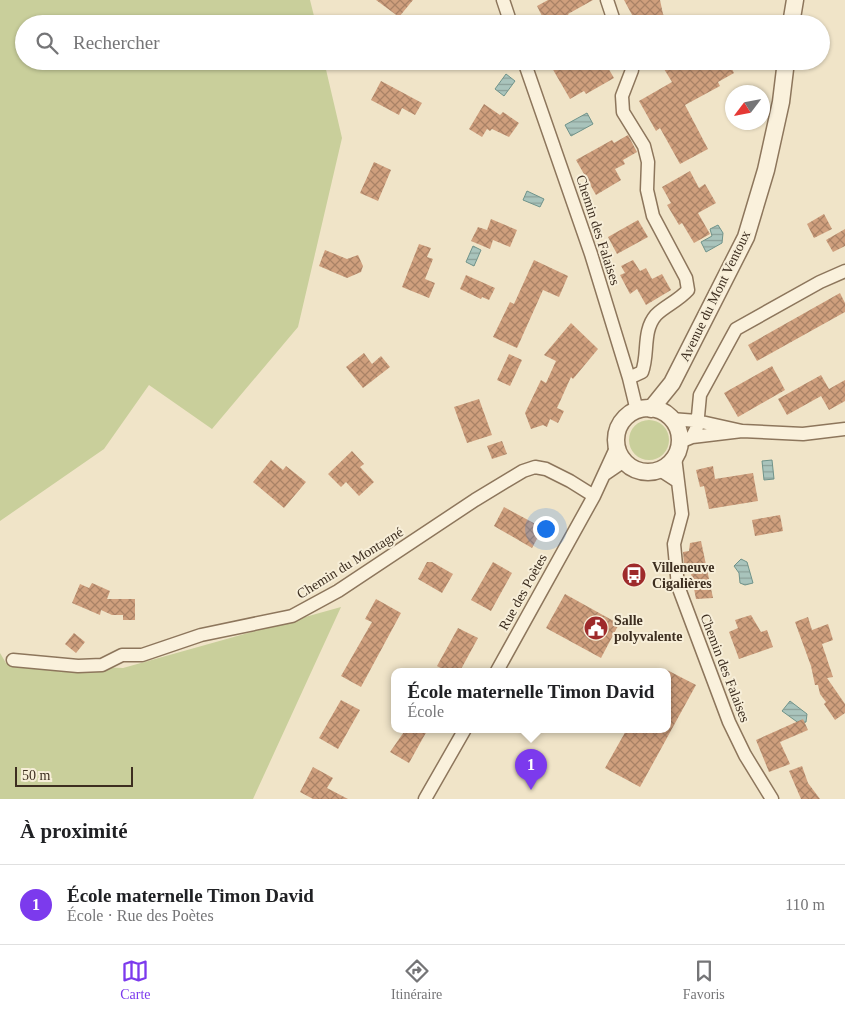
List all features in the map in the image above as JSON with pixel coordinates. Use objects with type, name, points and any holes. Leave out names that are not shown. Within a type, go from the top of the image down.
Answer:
[{"type":"street","points":[[503,0],[508,15]]},
{"type":"street","points":[[607,0],[613,15]]},
{"type":"street","points":[[792,15],[794,0]]},
{"type":"street","name":"Chemin des Falaises","points":[[527,70],[591,254],[630,378],[656,413]]},
{"type":"street","points":[[630,378],[642,372],[646,361],[649,326],[657,314],[679,300],[688,290],[686,278],[653,216],[647,190],[648,162],[644,146],[623,112],[622,96],[632,70]]},
{"type":"street","name":"Avenue du Mont Ventoux","points":[[656,413],[746,237],[766,170],[781,102],[785,70]]},
{"type":"street","points":[[660,470],[682,445],[697,421],[700,395],[736,329],[820,282],[845,271]]},
{"type":"street","points":[[656,413],[678,430],[682,445]]},
{"type":"street","points":[[677,481],[660,470],[644,472],[637,470],[624,461],[617,446],[618,428],[629,415],[656,413],[742,431],[803,434],[845,428]]},
{"type":"street","points":[[682,445],[742,431]]},
{"type":"street","name":"Chemin des Falaises","points":[[682,445],[677,481],[682,514],[674,544],[678,586],[729,722],[745,755],[772,799]]},
{"type":"street","name":"Rue des Poètes","points":[[499,668],[594,496],[617,446]]},
{"type":"street","name":"Rue des Poètes","points":[[605,474],[624,461]]},
{"type":"street","name":"Chemin du Montagné","points":[[13,660],[78,666],[102,665],[122,655],[142,656],[201,634],[292,616],[338,591],[483,495],[523,471],[534,467],[546,469],[594,496]]},
{"type":"street","points":[[425,799],[463,733]]},
{"type":"green space","points":[[0,0],[310,0],[314,15],[15,15],[15,70],[326,70],[342,138],[298,327],[212,429],[149,385],[104,449],[0,521]]},
{"type":"green space","points":[[653,420],[660,423],[666,429],[669,440],[668,448],[660,457],[653,460],[645,460],[638,457],[630,448],[629,436],[632,429],[641,421]]},
{"type":"green space","points":[[341,607],[253,799],[0,799],[0,653],[6,663],[123,668]]},
{"type":"water","points":[[506,74],[515,81],[504,96],[495,89]]},
{"type":"water","points":[[587,113],[593,124],[571,136],[565,125]]},
{"type":"water","points":[[527,191],[544,199],[540,207],[523,200]]},
{"type":"water","points":[[718,225],[723,233],[722,243],[706,252],[701,242],[712,236],[710,229]]},
{"type":"water","points":[[473,246],[481,250],[474,266],[466,262]]},
{"type":"water","points":[[772,460],[774,479],[764,480],[762,461]]},
{"type":"water","points":[[741,559],[747,562],[753,583],[745,585],[740,583],[739,573],[734,566]]},
{"type":"water","points":[[790,701],[807,714],[806,722],[800,724],[782,711]]},
{"type":"building","points":[[376,0],[413,0],[401,15],[396,15]]},
{"type":"building","points":[[548,0],[593,0],[569,15],[542,15],[537,6]]},
{"type":"building","points":[[624,0],[660,0],[664,15],[632,15]]},
{"type":"building","points":[[553,70],[609,70],[614,78],[586,94],[584,91],[570,99]]},
{"type":"building","points":[[665,70],[732,70],[734,73],[718,82],[720,86],[685,105],[708,149],[680,164],[660,128],[656,131],[639,101],[672,82]]},
{"type":"building","points":[[381,81],[422,103],[415,115],[402,108],[399,115],[371,100]]},
{"type":"building","points":[[484,104],[500,115],[503,112],[519,123],[509,137],[492,129],[490,131],[487,129],[482,137],[469,129]]},
{"type":"building","points":[[628,135],[637,152],[623,160],[625,164],[615,169],[621,180],[596,195],[576,160],[612,140],[614,143]]},
{"type":"building","points":[[374,162],[391,170],[378,201],[360,193]]},
{"type":"building","points":[[690,171],[699,188],[705,184],[716,203],[698,213],[710,234],[694,243],[682,223],[679,225],[667,205],[671,203],[662,187]]},
{"type":"building","points":[[824,214],[832,229],[814,238],[807,224]]},
{"type":"building","points":[[491,219],[517,230],[510,247],[493,240],[490,249],[471,241],[478,227],[487,230]]},
{"type":"building","points":[[638,220],[648,237],[617,254],[608,237]]},
{"type":"building","points":[[845,229],[845,246],[833,252],[826,240]]},
{"type":"building","points":[[419,244],[431,248],[427,257],[433,259],[425,279],[435,283],[429,298],[402,287]]},
{"type":"building","points":[[325,250],[347,259],[358,255],[363,266],[361,272],[347,278],[319,266]]},
{"type":"building","points":[[534,260],[568,276],[559,297],[543,290],[517,348],[493,337],[510,302],[514,304]]},
{"type":"building","points":[[633,260],[640,271],[646,268],[652,279],[662,274],[671,290],[646,305],[637,289],[630,294],[620,275],[625,273],[621,266]]},
{"type":"building","points":[[466,275],[495,288],[489,300],[482,297],[481,299],[460,289]]},
{"type":"building","points":[[840,293],[845,303],[845,312],[757,361],[748,345]]},
{"type":"building","points":[[571,323],[598,349],[573,379],[571,377],[557,408],[564,411],[558,423],[550,419],[547,427],[543,425],[531,429],[525,413],[541,380],[546,383],[556,361],[544,355]]},
{"type":"building","points":[[364,353],[372,364],[381,356],[390,367],[363,388],[346,367]]},
{"type":"building","points":[[509,354],[522,360],[510,386],[497,380]]},
{"type":"building","points":[[772,366],[785,390],[738,417],[724,393]]},
{"type":"building","points":[[821,375],[829,389],[845,380],[845,401],[829,410],[821,396],[787,415],[778,399]]},
{"type":"building","points":[[479,399],[492,435],[467,443],[454,407]]},
{"type":"building","points":[[502,441],[507,454],[492,459],[487,446]]},
{"type":"building","points":[[352,451],[364,464],[360,467],[374,482],[359,496],[346,482],[341,487],[328,474]]},
{"type":"building","points":[[271,460],[283,470],[286,466],[306,482],[284,508],[253,482]]},
{"type":"building","points":[[713,466],[715,479],[753,473],[758,501],[709,509],[704,486],[700,487],[696,470]]},
{"type":"building","points":[[504,507],[543,528],[532,548],[494,526]]},
{"type":"building","points":[[780,515],[783,531],[755,536],[752,520]]},
{"type":"building","points":[[701,541],[713,598],[696,599],[689,563],[684,564],[683,552],[689,551],[690,543]]},
{"type":"building","points":[[427,562],[432,562],[453,574],[442,593],[418,579]]},
{"type":"building","points":[[493,562],[512,573],[491,611],[471,600]]},
{"type":"building","points":[[92,583],[110,591],[107,599],[135,599],[135,620],[123,620],[123,615],[112,615],[101,610],[100,615],[72,603],[80,584],[89,588]]},
{"type":"building","points":[[565,594],[619,624],[601,658],[546,628]]},
{"type":"building","points":[[376,599],[401,613],[361,687],[341,676],[372,622],[365,619]]},
{"type":"building","points":[[751,615],[761,632],[767,630],[773,647],[739,659],[729,632],[738,628],[735,620]]},
{"type":"building","points":[[808,617],[812,630],[828,624],[833,640],[822,644],[833,677],[827,678],[845,704],[845,713],[835,720],[824,704],[826,702],[820,694],[818,685],[815,685],[811,666],[795,622]]},
{"type":"building","points":[[458,628],[478,638],[462,668],[441,668],[437,666]]},
{"type":"building","points":[[74,633],[85,642],[76,653],[65,644]]},
{"type":"building","points":[[671,672],[696,685],[671,731]]},
{"type":"building","points":[[341,700],[360,710],[338,749],[319,738]]},
{"type":"building","points":[[803,719],[808,730],[780,742],[790,764],[769,772],[756,740]]},
{"type":"building","points":[[403,733],[426,733],[409,763],[390,752]]},
{"type":"building","points":[[625,733],[670,733],[640,787],[605,768]]},
{"type":"building","points":[[802,766],[808,783],[820,799],[801,799],[789,771]]},
{"type":"building","points":[[313,767],[333,778],[327,788],[348,799],[313,799],[300,792]]},
{"type":"place","name":"Villeneuve Cigalières","points":[[634,575]]},
{"type":"place","name":"Salle polyvalente","points":[[596,628]]},
{"type":"place","name":"École maternelle Timon David","points":[[531,790]]}]
